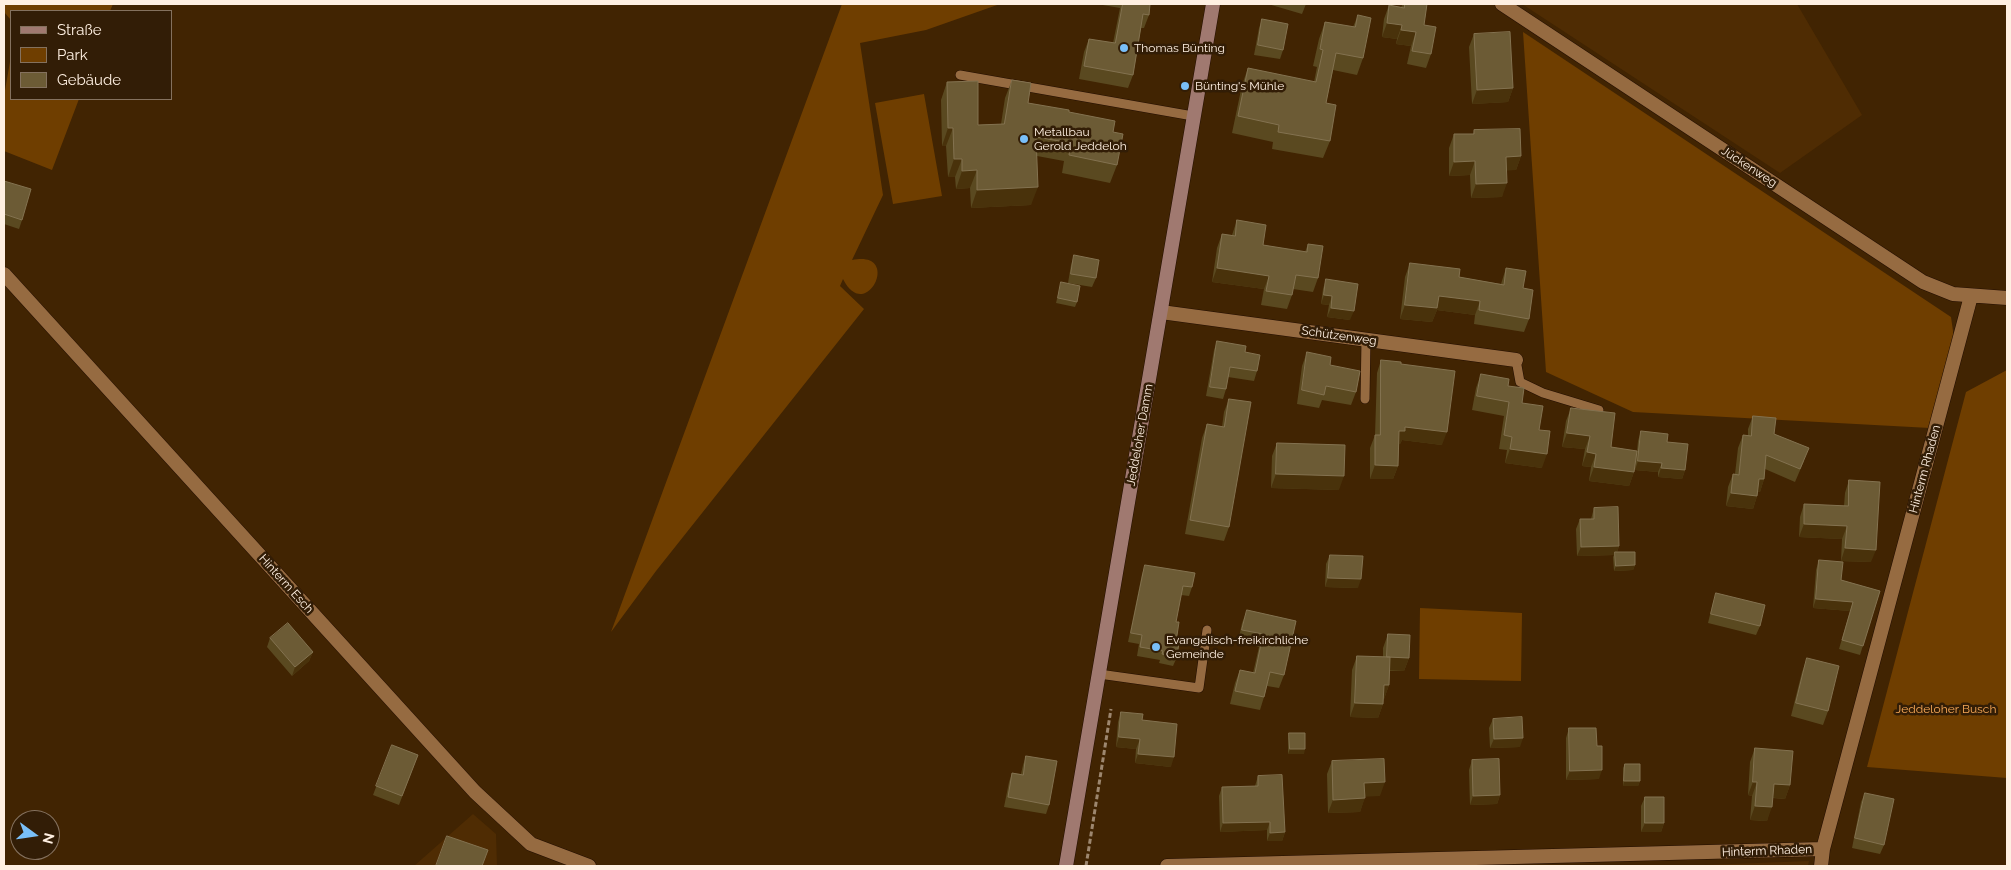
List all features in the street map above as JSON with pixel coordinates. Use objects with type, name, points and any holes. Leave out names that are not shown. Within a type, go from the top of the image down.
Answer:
[{"type":"main road","name":"Jeddeloher Damm","points":[[1066,866],[1213,4]]},
{"type":"street","name":"Jückenweg","points":[[1502,4],[1923,282],[1953,294],[2007,298]]},
{"type":"street","name":"Hinterm Esch","points":[[4,274],[475,792],[531,844],[589,866]]},
{"type":"street","name":"Hinterm Rhaden","points":[[1167,866],[1431,862],[1823,849],[1971,296]]},
{"type":"street","name":"Schützenweg","points":[[1161,312],[1516,360]]},
{"type":"street","points":[[1821,866],[1823,849]]},
{"type":"lane","points":[[960,75],[1194,116]]},
{"type":"lane","points":[[1365,398],[1366,340]]},
{"type":"lane","points":[[1516,360],[1520,382],[1542,393],[1600,410]]},
{"type":"lane","points":[[1099,674],[1199,688],[1207,630]]},
{"type":"shaded area","points":[[1522,4],[1797,4],[1862,115],[1780,173]]},
{"type":"shaded area","points":[[473,814],[496,834],[497,866],[414,866]]},
{"type":"shaded area","points":[[1809,861],[1808,866],[1679,866]]},
{"type":"green space","points":[[4,4],[113,4],[110,10],[10,10],[10,19],[4,12]]},
{"type":"green space","points":[[842,4],[1000,4],[926,30],[860,43],[883,195],[852,260],[867,260],[875,265],[878,273],[875,283],[869,290],[861,294],[852,291],[843,279],[840,286],[864,309],[656,571],[611,632]]},
{"type":"green space","points":[[1523,32],[1951,317],[1954,338],[1930,428],[1633,412],[1546,372]]},
{"type":"green space","points":[[10,62],[10,100],[79,100],[52,170],[4,151],[4,96]]},
{"type":"green space","points":[[924,94],[942,196],[893,204],[875,103]]},
{"type":"green space","name":"Jeddeloher Busch","points":[[2007,370],[2007,778],[1867,767],[1966,392]]},
{"type":"green space","points":[[1420,608],[1522,613],[1521,681],[1419,679]]},
{"type":"building","points":[[1123,4],[1150,4],[1149,15],[1143,14],[1133,75],[1084,66],[1089,39],[1115,43]]},
{"type":"building","points":[[1405,4],[1427,4],[1424,25],[1436,27],[1431,54],[1412,51],[1416,32],[1401,30],[1402,25],[1387,23],[1389,5],[1404,8]]},
{"type":"building","points":[[1358,15],[1371,18],[1363,58],[1336,53],[1326,103],[1336,105],[1330,141],[1278,132],[1279,125],[1238,116],[1248,68],[1316,82],[1323,50],[1320,49],[1325,22],[1355,27]]},
{"type":"building","points":[[1262,19],[1288,24],[1283,50],[1258,45]]},
{"type":"building","points":[[1510,32],[1513,88],[1477,90],[1474,34]]},
{"type":"building","points":[[1012,80],[1031,83],[1028,103],[1115,121],[1113,132],[1123,134],[1117,165],[1069,155],[1071,143],[1036,137],[1038,187],[977,190],[977,170],[962,171],[962,159],[954,159],[953,128],[948,128],[947,82],[978,81],[978,125],[1004,124]]},
{"type":"building","points":[[1520,129],[1521,156],[1506,157],[1507,183],[1476,184],[1475,161],[1454,162],[1454,134],[1474,134],[1474,130]]},
{"type":"building","points":[[4,181],[31,189],[22,220],[4,214]]},
{"type":"building","points":[[1237,220],[1266,225],[1263,245],[1307,252],[1308,244],[1323,246],[1318,278],[1296,275],[1292,295],[1266,291],[1269,276],[1217,268],[1222,234],[1235,236]]},
{"type":"building","points":[[1074,255],[1099,260],[1096,278],[1071,274]]},
{"type":"building","points":[[1410,263],[1460,269],[1459,277],[1504,285],[1506,268],[1526,271],[1523,288],[1533,290],[1529,319],[1479,310],[1480,301],[1439,296],[1437,308],[1405,305]]},
{"type":"building","points":[[1326,279],[1358,284],[1354,311],[1331,308],[1332,296],[1324,295]]},
{"type":"building","points":[[1061,282],[1080,286],[1077,302],[1058,298]]},
{"type":"building","points":[[1217,341],[1246,346],[1245,352],[1260,355],[1257,371],[1230,367],[1226,389],[1210,387]]},
{"type":"building","points":[[1307,352],[1331,357],[1330,365],[1360,371],[1356,392],[1326,386],[1324,395],[1302,390]]},
{"type":"building","points":[[1381,360],[1455,371],[1447,432],[1405,427],[1405,431],[1399,431],[1398,466],[1375,465],[1375,435],[1380,435]]},
{"type":"building","points":[[1481,374],[1509,379],[1508,386],[1524,388],[1522,403],[1543,406],[1539,430],[1550,431],[1547,454],[1510,449],[1512,437],[1504,435],[1509,402],[1477,396]]},
{"type":"building","points":[[1229,399],[1251,402],[1229,527],[1190,520],[1207,424],[1224,427]]},
{"type":"building","points":[[1571,408],[1615,413],[1611,447],[1637,451],[1634,472],[1594,467],[1596,454],[1587,452],[1590,436],[1567,433]]},
{"type":"building","points":[[1753,416],[1776,418],[1774,434],[1809,448],[1800,469],[1766,455],[1764,479],[1759,479],[1757,496],[1731,493],[1733,474],[1739,475],[1743,435],[1751,436]]},
{"type":"building","points":[[1641,431],[1668,434],[1667,442],[1688,444],[1685,470],[1661,468],[1662,463],[1638,461]]},
{"type":"building","points":[[1277,443],[1345,445],[1344,476],[1276,474]]},
{"type":"building","points":[[1849,480],[1880,482],[1876,550],[1845,548],[1847,526],[1804,524],[1804,504],[1848,506]]},
{"type":"building","points":[[1618,507],[1619,546],[1581,547],[1580,519],[1594,519],[1594,508]]},
{"type":"building","points":[[1615,552],[1635,552],[1635,565],[1616,566]]},
{"type":"building","points":[[1330,555],[1363,556],[1361,579],[1328,578]]},
{"type":"building","points":[[1819,560],[1843,562],[1841,580],[1880,591],[1863,646],[1842,640],[1853,602],[1816,599]]},
{"type":"building","points":[[1145,565],[1195,573],[1192,587],[1183,586],[1176,622],[1179,622],[1176,642],[1179,642],[1177,657],[1162,654],[1163,651],[1140,647],[1142,635],[1131,633]]},
{"type":"building","points":[[1716,593],[1765,605],[1760,626],[1711,614]]},
{"type":"building","points":[[1247,610],[1296,621],[1284,675],[1270,672],[1264,697],[1235,691],[1240,670],[1255,673],[1263,634],[1242,630]]},
{"type":"building","points":[[288,623],[313,652],[295,667],[270,638]]},
{"type":"building","points":[[1388,634],[1410,635],[1409,658],[1387,657]]},
{"type":"building","points":[[1357,656],[1390,657],[1389,685],[1384,685],[1383,704],[1355,703]]},
{"type":"building","points":[[1807,658],[1839,666],[1828,711],[1796,703]]},
{"type":"building","points":[[1121,712],[1143,714],[1142,720],[1177,724],[1174,757],[1138,754],[1140,739],[1119,737]]},
{"type":"building","points":[[1522,717],[1523,738],[1494,739],[1493,719]]},
{"type":"building","points":[[1569,728],[1596,728],[1597,746],[1602,746],[1602,770],[1570,771]]},
{"type":"building","points":[[1289,733],[1305,733],[1305,749],[1290,749]]},
{"type":"building","points":[[392,745],[418,755],[402,796],[376,786]]},
{"type":"building","points":[[1755,748],[1793,751],[1790,785],[1774,784],[1772,807],[1755,806],[1757,782],[1753,782]]},
{"type":"building","points":[[1026,756],[1057,761],[1049,805],[1008,797],[1012,773],[1023,775]]},
{"type":"building","points":[[1384,759],[1385,782],[1364,783],[1365,798],[1333,800],[1332,761]]},
{"type":"building","points":[[1499,759],[1500,795],[1473,796],[1472,760]]},
{"type":"building","points":[[1625,764],[1640,764],[1640,781],[1624,781]]},
{"type":"building","points":[[1282,775],[1285,832],[1270,833],[1270,822],[1223,823],[1222,787],[1258,786],[1258,776]]},
{"type":"building","points":[[1865,793],[1894,799],[1884,845],[1855,838]]},
{"type":"building","points":[[1645,797],[1664,797],[1664,823],[1645,823]]},
{"type":"building","points":[[447,836],[488,850],[482,866],[436,866]]},
{"type":"place","name":"Thomas Bünting","points":[[1124,48]]},
{"type":"place","name":"Bünting's Mühle","points":[[1185,86]]},
{"type":"place","name":"Metallbau Gerold Jeddeloh","points":[[1024,139]]},
{"type":"place","name":"Evangelisch-freikirchliche Gemeinde","points":[[1156,647]]}]
